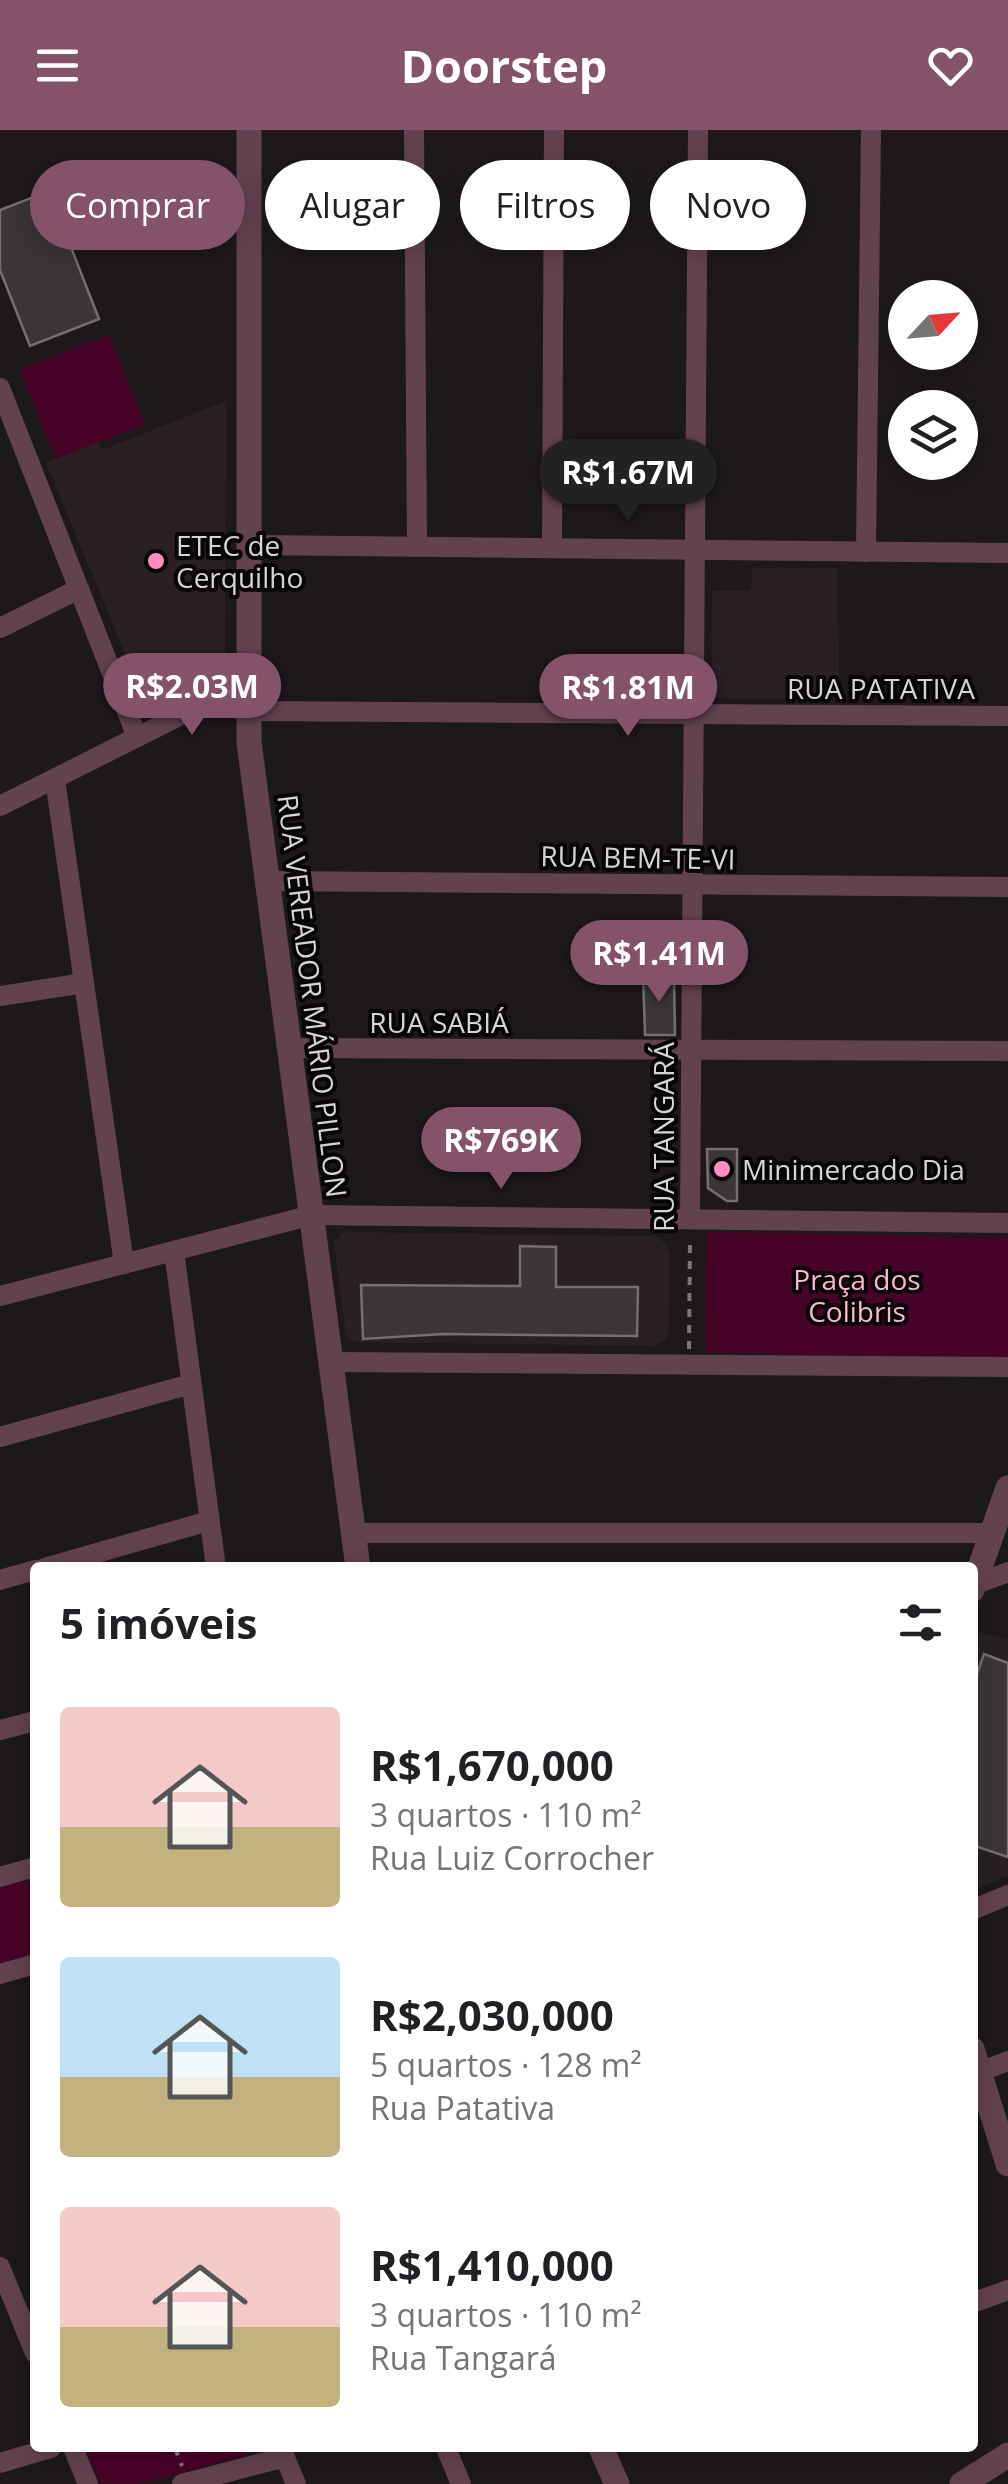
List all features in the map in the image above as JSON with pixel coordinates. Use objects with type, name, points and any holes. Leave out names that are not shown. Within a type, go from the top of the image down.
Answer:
[{"type":"street","name":"RUA VEREADOR MÁRIO PILLON","points":[[249,130],[248,711],[357,1562]]},
{"type":"street","points":[[414,130],[417,547]]},
{"type":"street","points":[[552,548],[554,130]]},
{"type":"street","name":"RUA TANGARÁ","points":[[690,1219],[698,130]]},
{"type":"street","points":[[866,552],[870,130]]},
{"type":"street","points":[[0,388],[137,736]]},
{"type":"street","points":[[248,545],[1008,553]]},
{"type":"street","points":[[0,628],[79,589]]},
{"type":"street","name":"RUA PATATIVA","points":[[0,806],[197,708],[228,702],[248,711],[1008,716]]},
{"type":"street","points":[[56,779],[124,1264]]},
{"type":"street","name":"RUA BEM-TE-VI","points":[[268,880],[1008,888]]},
{"type":"street","points":[[0,996],[84,983]]},
{"type":"street","name":"RUA SABIÁ","points":[[290,1048],[1008,1052]]},
{"type":"street","points":[[0,1296],[312,1215],[1008,1223]]},
{"type":"street","points":[[174,1251],[215,1562]]},
{"type":"street","points":[[331,1362],[1008,1367]]},
{"type":"street","points":[[0,1436],[191,1384]]},
{"type":"street","points":[[978,1573],[1008,1488]]},
{"type":"street","points":[[65,1562],[210,1521]]},
{"type":"street","points":[[354,1533],[992,1532]]},
{"type":"street","points":[[0,1580],[30,1571]]},
{"type":"street","points":[[978,1586],[1008,1572]]},
{"type":"street","points":[[0,1730],[30,1722]]},
{"type":"street","points":[[0,1877],[30,1869]]},
{"type":"street","points":[[978,1908],[1008,1895]]},
{"type":"street","points":[[0,1974],[30,1965]]},
{"type":"street","points":[[978,2060],[1008,2060]]},
{"type":"street","points":[[980,2103],[1008,2164]]},
{"type":"street","points":[[0,2267],[30,2342]]},
{"type":"street","points":[[978,2301],[1008,2290]]},
{"type":"street","points":[[0,2463],[37,2452]]},
{"type":"street","points":[[75,2452],[88,2484]]},
{"type":"street","points":[[182,2484],[283,2452],[296,2484]]},
{"type":"street","points":[[448,2452],[461,2484]]},
{"type":"street","points":[[604,2452],[617,2484]]},
{"type":"street","points":[[962,2484],[1008,2455]]},
{"type":"path","name":"RUA TANGARÁ","points":[[689,1365],[690,1219]]},
{"type":"shaded area","name":"ETEC de Cerquilho","points":[[226,401],[225,659],[213,674],[162,699],[150,700],[142,694],[46,463],[98,442],[102,450]]},
{"type":"shaded area","points":[[752,568],[838,568],[839,698],[717,698],[712,690],[712,591],[751,590]]},
{"type":"shaded area","points":[[343,1232],[654,1236],[665,1243],[670,1254],[669,1332],[664,1341],[651,1346],[353,1342],[346,1336],[334,1241]]},
{"type":"shaded area","points":[[979,1632],[1008,1640],[1008,1876],[978,1888]]},
{"type":"green space","points":[[109,334],[145,424],[56,459],[20,370]]},
{"type":"green space","name":"Praça dos Colibris","points":[[707,1232],[1008,1238],[1008,1359],[706,1352]]},
{"type":"green space","points":[[25,1881],[30,1884],[30,1957],[0,1966],[0,1888]]},
{"type":"green space","points":[[85,2452],[248,2452],[138,2484],[102,2483]]},
{"type":"building","points":[[30,198],[30,250],[72,250],[99,319],[30,346],[0,270],[0,210]]},
{"type":"building","points":[[643,975],[674,975],[675,1035],[645,1035]]},
{"type":"building","name":"Minimercado Dia","points":[[707,1149],[737,1149],[737,1201],[727,1201],[708,1188]]},
{"type":"building","points":[[520,1246],[556,1247],[556,1287],[638,1287],[637,1336],[443,1334],[363,1339],[361,1285],[520,1286]]},
{"type":"building","points":[[984,1654],[1008,1663],[1008,1857],[978,1847],[978,1671]]},
{"type":"place","name":"ETEC de Cerquilho","points":[[156,561]]},
{"type":"place","name":"Minimercado Dia","points":[[722,1169]]}]
